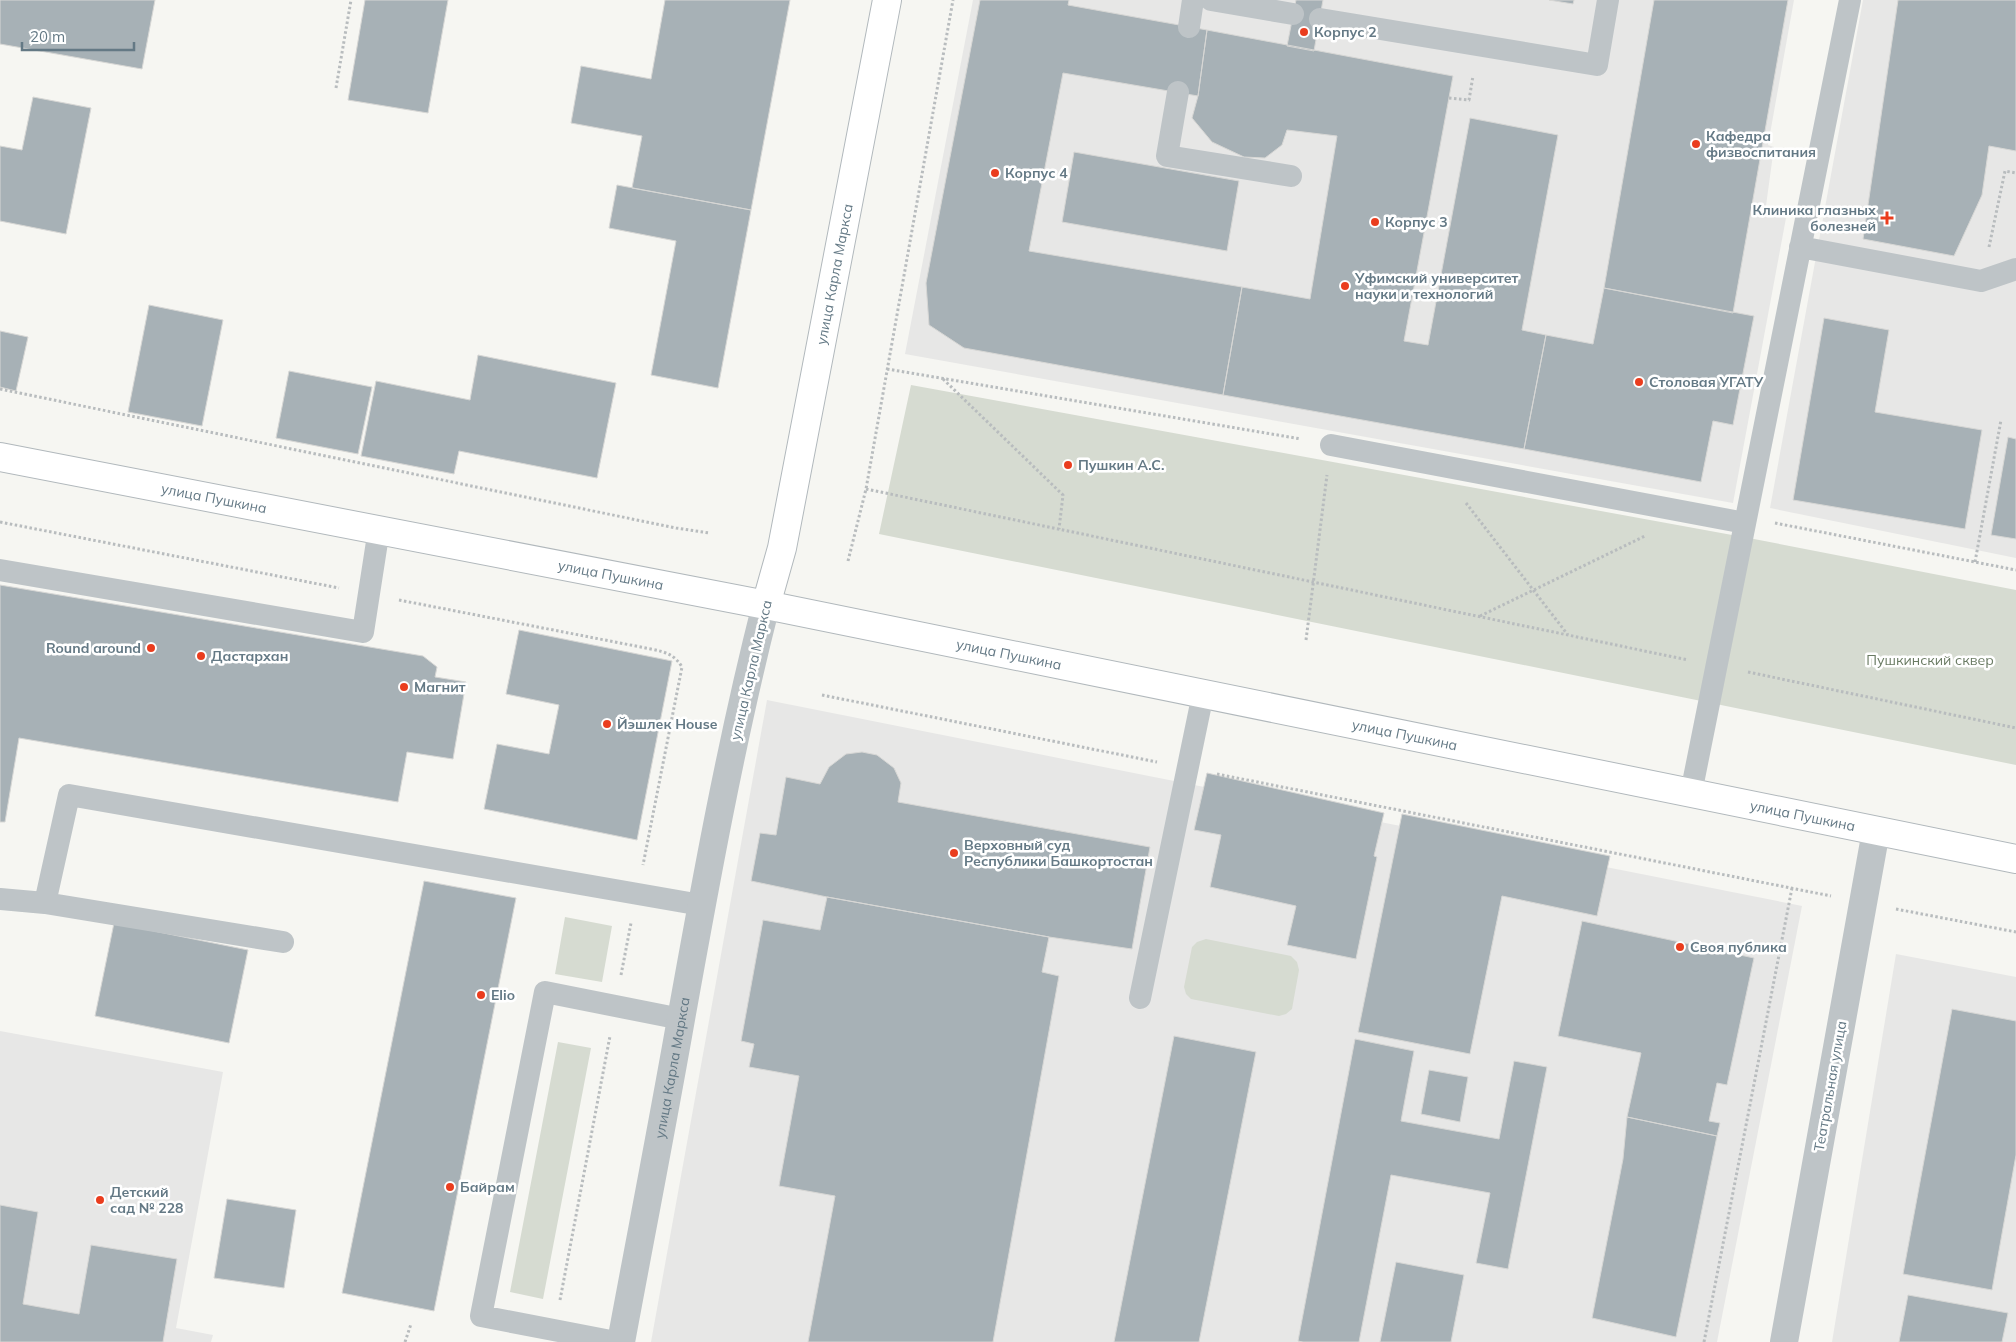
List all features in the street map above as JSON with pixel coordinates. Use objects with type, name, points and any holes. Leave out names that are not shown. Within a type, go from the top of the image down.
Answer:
[{"type":"main road","name":"улица Карла Маркса","points":[[766,605],[782,548],[887,0]]},
{"type":"main road","name":"улица Пушкина","points":[[0,457],[766,605],[2016,859]]},
{"type":"street","name":"улица Карла Маркса","points":[[621,1342],[701,905],[746,682],[766,605]]},
{"type":"street","name":"Театральная улица","points":[[1784,1342],[1876,831]]},
{"type":"lane","points":[[1189,27],[1194,0]]},
{"type":"lane","points":[[1211,0],[1239,2],[1293,14]]},
{"type":"lane","points":[[1320,19],[1597,66],[1608,0]]},
{"type":"lane","points":[[1691,793],[1850,0]]},
{"type":"lane","points":[[1178,92],[1167,156],[1291,176]]},
{"type":"lane","points":[[1800,247],[1981,282],[2016,269]]},
{"type":"lane","points":[[1331,445],[1744,523]]},
{"type":"lane","points":[[0,570],[363,632],[379,529]]},
{"type":"lane","points":[[1140,998],[1203,694]]},
{"type":"lane","points":[[45,903],[69,795],[701,905]]},
{"type":"lane","points":[[0,899],[45,903],[283,942]]},
{"type":"lane","points":[[616,1342],[481,1316],[545,992],[681,1019]]},
{"type":"path","points":[[336,88],[351,0]]},
{"type":"path","points":[[848,561],[866,488],[953,0]]},
{"type":"path","points":[[1450,98],[1468,100],[1479,46]]},
{"type":"path","points":[[1981,282],[2005,170],[2016,173]]},
{"type":"path","points":[[887,369],[1331,445],[1306,640]]},
{"type":"path","points":[[943,379],[1063,495],[1059,529]]},
{"type":"path","points":[[0,389],[676,528],[709,533]]},
{"type":"path","points":[[1975,562],[2001,420]]},
{"type":"path","points":[[1437,465],[1568,635]]},
{"type":"path","points":[[866,488],[2016,728]]},
{"type":"path","points":[[1479,616],[1693,513]]},
{"type":"path","points":[[1772,522],[2016,570]]},
{"type":"path","points":[[822,695],[2016,932]]},
{"type":"path","points":[[1704,1342],[1792,888]]},
{"type":"path","points":[[404,1342],[411,1324]]},
{"type":"shaded area","name":"Уфимский университет науки и технологий","points":[[973,0],[1794,0],[1768,145],[1774,147],[1765,213],[1786,218],[1733,503],[905,354]]},
{"type":"shaded area","points":[[1863,0],[2016,0],[2016,558],[1770,508]]},
{"type":"shaded area","points":[[767,700],[1802,906],[1717,1342],[651,1342]]},
{"type":"shaded area","points":[[1896,954],[2016,977],[2016,1342],[1832,1342]]},
{"type":"shaded area","name":"Детский сад № 228","points":[[0,1031],[223,1072],[176,1328],[213,1335],[211,1342],[0,1342]]},
{"type":"green space","name":"Пушкинский сквер","points":[[911,385],[1754,539],[2016,590],[2016,765],[879,534]]},
{"type":"green space","points":[[565,917],[612,926],[602,982],[555,974]]},
{"type":"green space","points":[[1206,939],[1291,956],[1297,962],[1299,970],[1292,1009],[1286,1014],[1279,1016],[1191,999],[1186,994],[1184,987],[1192,947],[1197,942]]},
{"type":"green space","points":[[558,1042],[591,1048],[543,1299],[510,1292]]},
{"type":"building","points":[[0,0],[155,0],[142,69],[0,44]]},
{"type":"building","points":[[365,0],[448,0],[428,113],[348,100]]},
{"type":"building","points":[[665,0],[790,0],[751,210],[632,188],[642,136],[571,123],[581,66],[651,79]]},
{"type":"building","name":"Корпус 4","points":[[980,0],[1069,0],[1068,5],[1207,30],[1198,96],[1063,73],[1029,251],[1242,287],[1223,395],[964,348],[929,325],[926,283]]},
{"type":"building","name":"Корпус 2","points":[[1296,0],[1323,0],[1314,51],[1287,46]]},
{"type":"building","points":[[1549,0],[1574,0],[1573,4]]},
{"type":"building","name":"Кафедра физвоспитания","points":[[1654,0],[1788,0],[1733,313],[1604,288]]},
{"type":"building","points":[[1898,0],[2016,0],[2016,151],[1989,146],[1982,195],[1954,256],[1863,239]]},
{"type":"building","name":"Корпус 3","points":[[1207,30],[1453,76],[1404,341],[1428,345],[1470,118],[1558,135],[1522,330],[1546,335],[1524,449],[1223,395],[1242,287],[1310,299],[1337,136],[1287,130],[1282,145],[1265,158],[1244,157],[1212,142],[1192,118],[1198,96]]},
{"type":"building","points":[[33,97],[91,108],[66,234],[0,221],[0,146],[22,150]]},
{"type":"building","points":[[1074,152],[1239,181],[1227,251],[1062,222]]},
{"type":"building","points":[[617,185],[751,210],[718,388],[651,375],[676,241],[609,228]]},
{"type":"building","name":"Столовая УГАТУ","points":[[1604,288],[1754,316],[1733,425],[1713,421],[1701,482],[1524,449],[1546,335],[1593,344]]},
{"type":"building","points":[[149,305],[223,320],[202,426],[128,412]]},
{"type":"building","points":[[1824,318],[1889,330],[1875,412],[1982,430],[1965,529],[1793,500]]},
{"type":"building","points":[[0,331],[28,337],[16,391],[0,387]]},
{"type":"building","points":[[478,355],[616,383],[597,478],[459,451],[454,474],[361,456],[376,381],[470,400]]},
{"type":"building","points":[[289,371],[372,387],[358,454],[276,438]]},
{"type":"building","points":[[2008,437],[2016,439],[2016,539],[1991,535]]},
{"type":"building","points":[[0,585],[423,656],[437,667],[435,677],[466,682],[453,759],[407,752],[398,802],[19,738],[5,822],[0,822]]},
{"type":"building","name":"Йэшлек House","points":[[519,630],[672,661],[637,840],[484,809],[497,744],[549,754],[559,705],[506,694]]},
{"type":"building","points":[[862,752],[877,755],[894,768],[901,783],[898,802],[1150,847],[1132,949],[1049,937],[827,897],[751,881],[760,833],[776,835],[786,777],[820,784],[829,767],[846,754]]},
{"type":"building","points":[[1207,773],[1384,813],[1374,856],[1377,857],[1356,959],[1287,945],[1296,906],[1210,887],[1221,835],[1194,830]]},
{"type":"building","points":[[1402,814],[1610,856],[1597,916],[1502,896],[1470,1054],[1358,1032]]},
{"type":"building","points":[[424,881],[516,898],[434,1311],[342,1293]]},
{"type":"building","points":[[827,897],[1049,937],[1042,972],[1059,976],[993,1342],[808,1342],[835,1196],[779,1186],[799,1076],[749,1067],[754,1044],[741,1041],[763,920],[820,930]]},
{"type":"building","points":[[1582,921],[1754,958],[1727,1085],[1717,1083],[1709,1121],[1720,1123],[1717,1136],[1627,1117],[1641,1053],[1558,1036]]},
{"type":"building","points":[[114,923],[248,950],[229,1043],[95,1016]]},
{"type":"building","points":[[1952,1009],[2016,1021],[2016,1155],[1992,1290],[1903,1274]]},
{"type":"building","points":[[1174,1036],[1256,1052],[1199,1342],[1114,1342]]},
{"type":"building","points":[[1355,1039],[1414,1051],[1401,1121],[1499,1139],[1514,1061],[1547,1067],[1508,1269],[1476,1263],[1490,1193],[1391,1175],[1359,1342],[1303,1342],[1298,1341]]},
{"type":"building","points":[[1429,1070],[1468,1077],[1460,1122],[1421,1114]]},
{"type":"building","points":[[1627,1117],[1717,1136],[1676,1337],[1592,1318],[1623,1159]]},
{"type":"building","points":[[227,1199],[296,1210],[284,1288],[214,1278]]},
{"type":"building","points":[[0,1205],[38,1212],[23,1304],[79,1314],[91,1245],[177,1259],[163,1342],[0,1342]]},
{"type":"building","points":[[1396,1262],[1464,1275],[1451,1342],[1380,1342]]},
{"type":"building","points":[[1908,1295],[2008,1313],[2002,1342],[1899,1342]]},
{"type":"place","name":"Корпус 2","points":[[1304,32]]},
{"type":"place","name":"Кафедра физвоспитания","points":[[1696,144]]},
{"type":"place","name":"Корпус 4","points":[[995,173]]},
{"type":"place","name":"Клиника глазных болезней","points":[[1887,218]]},
{"type":"place","name":"Корпус 3","points":[[1375,222]]},
{"type":"place","name":"Уфимский университет науки и технологий","points":[[1345,286]]},
{"type":"place","name":"Столовая УГАТУ","points":[[1639,382]]},
{"type":"place","name":"Пушкин А.С.","points":[[1068,465]]},
{"type":"place","name":"Round around","points":[[151,648]]},
{"type":"place","name":"Дастархан","points":[[201,656]]},
{"type":"place","name":"Магнит","points":[[404,687]]},
{"type":"place","name":"Йэшлек House","points":[[607,724]]},
{"type":"place","name":"Верховный суд Республики Башкортостан","points":[[954,853]]},
{"type":"place","name":"Своя публика","points":[[1680,947]]},
{"type":"place","name":"Elio","points":[[481,995]]},
{"type":"place","name":"Байрам","points":[[450,1187]]},
{"type":"place","name":"Детский сад № 228","points":[[100,1200]]}]
